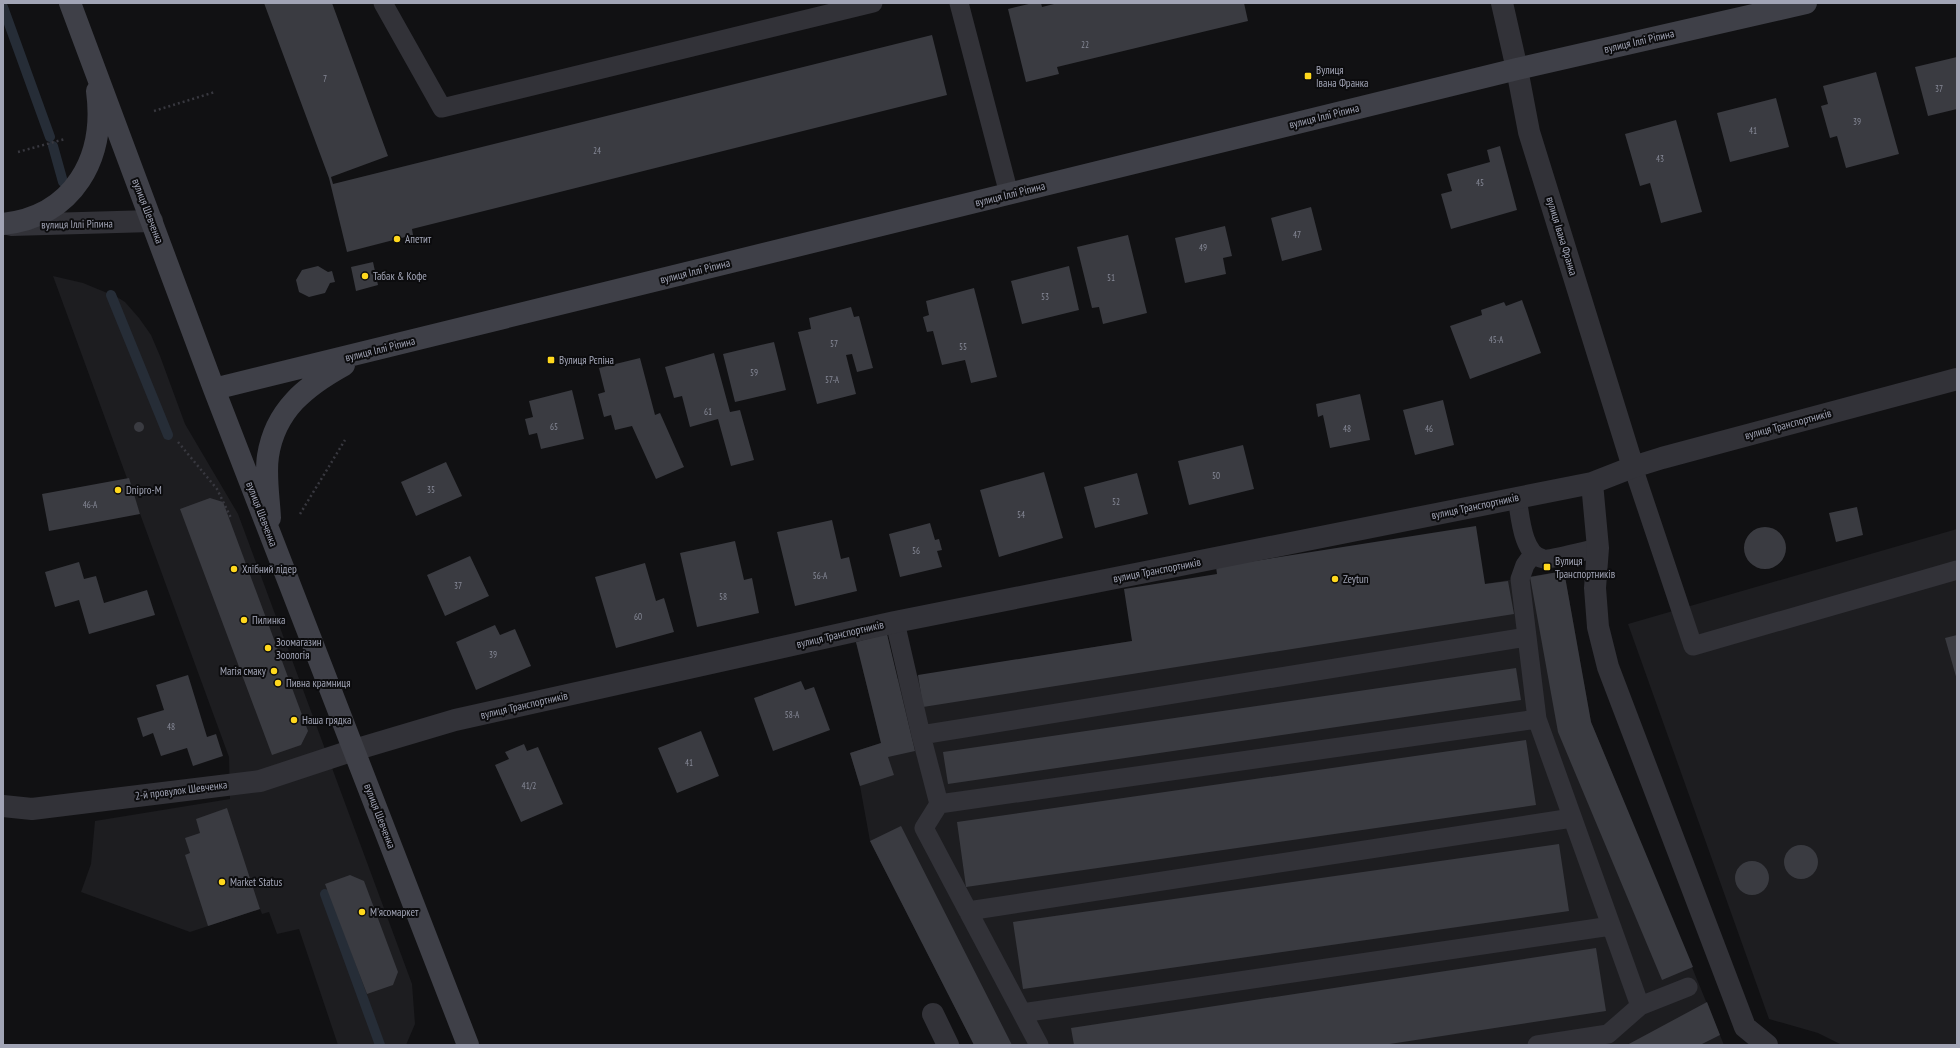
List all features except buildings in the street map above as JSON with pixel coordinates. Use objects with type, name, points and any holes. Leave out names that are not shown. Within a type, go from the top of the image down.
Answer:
[{"type":"main road","name":"вулиця Шевченка","points":[[70,3],[214,389],[354,750],[466,1045]]},
{"type":"main road","name":"вулиця Іллі Ріпина","points":[[214,389],[1516,69],[1743,10],[1806,3]]},
{"type":"main road","points":[[3,225],[18,222],[41,214],[63,200],[81,180],[93,156],[97,130],[98,97],[93,66]]},
{"type":"main road","points":[[276,548],[270,518],[268,456],[276,427],[293,401],[316,381],[349,363],[383,348]]},
{"type":"street","name":"вулиця Івана Франка","points":[[1502,3],[1530,132],[1633,467]]},
{"type":"street","name":"вулиця Іллі Ріпина","points":[[3,225],[152,222]]},
{"type":"street","name":"вулиця Транспортників","points":[[354,750],[456,720],[895,622],[1592,482],[1633,467],[1957,379]]},
{"type":"street","points":[[1592,482],[1598,548],[1595,588],[1598,627],[1608,666],[1745,1027],[1767,1045]]},
{"type":"street","name":"2-й провулок Шевченка","points":[[3,806],[32,809],[260,781],[354,750]]},
{"type":"street","points":[[933,1014],[948,1045]]},
{"type":"lane","points":[[383,3],[442,108],[852,6],[873,3]]},
{"type":"lane","points":[[959,3],[1009,194]]},
{"type":"lane","points":[[1633,467],[1692,646],[1957,570]]},
{"type":"lane","points":[[1517,498],[1526,544],[1533,554],[1544,559],[1598,548]]},
{"type":"lane","points":[[1533,554],[1525,565],[1520,579],[1537,719],[1640,1006]]},
{"type":"lane","points":[[895,622],[921,736],[939,804],[924,828],[1039,1045]]},
{"type":"lane","points":[[921,736],[1527,637]]},
{"type":"lane","points":[[939,804],[1537,719]]},
{"type":"lane","points":[[968,911],[1572,818]]},
{"type":"lane","points":[[1022,1013],[1611,926]]},
{"type":"lane","points":[[1537,1045],[1608,1034],[1640,1006],[1688,987]]},
{"type":"path","points":[[154,111],[215,92]]},
{"type":"path","points":[[18,152],[72,138]]},
{"type":"path","points":[[300,514],[345,440]]},
{"type":"path","points":[[178,442],[217,489],[233,522]]},
{"type":"shaded area","points":[[53,276],[83,283],[117,297],[125,302],[139,318],[151,335],[185,424],[238,514],[412,984],[415,1024],[406,1045],[338,1045],[299,929],[277,934],[269,912],[262,914],[260,909],[190,932],[81,892],[91,864],[95,821],[230,799],[229,757]]},
{"type":"shaded area","points":[[1957,529],[1957,1045],[1842,1045],[1818,1033],[1769,1019],[1628,624]]},
{"type":"shaded area","points":[[1564,571],[1591,722],[1724,1045],[974,1045],[870,841],[860,786],[850,753],[881,743],[856,642],[887,634],[897,679]]},
{"type":"waterway","points":[[3,7],[50,137]]},
{"type":"waterway","points":[[53,146],[63,182]]},
{"type":"waterway","points":[[111,295],[168,435]]},
{"type":"waterway","points":[[325,894],[380,1045]]},
{"type":"place","name":"Вулиця Івана Франка","points":[[1308,76]]},
{"type":"place","name":"Апетит","points":[[397,239]]},
{"type":"place","name":"Табак & Кофе","points":[[365,276]]},
{"type":"place","name":"Вулиця Рєпіна","points":[[551,360]]},
{"type":"place","name":"Dnipro-M","points":[[118,490]]},
{"type":"place","name":"Вулиця Транспортників","points":[[1547,567]]},
{"type":"place","name":"Хлібний лідер","points":[[234,569]]},
{"type":"place","name":"Zeytun","points":[[1335,579]]},
{"type":"place","name":"Пилинка","points":[[244,620]]},
{"type":"place","name":"Зоомагазин Зоологія","points":[[268,648]]},
{"type":"place","name":"Магія смаку","points":[[274,671]]},
{"type":"place","name":"Пивна крамниця","points":[[278,683]]},
{"type":"place","name":"Наша грядка","points":[[294,720]]},
{"type":"place","name":"Market Status","points":[[222,882]]},
{"type":"place","name":"М'ясомаркет","points":[[362,912]]}]
